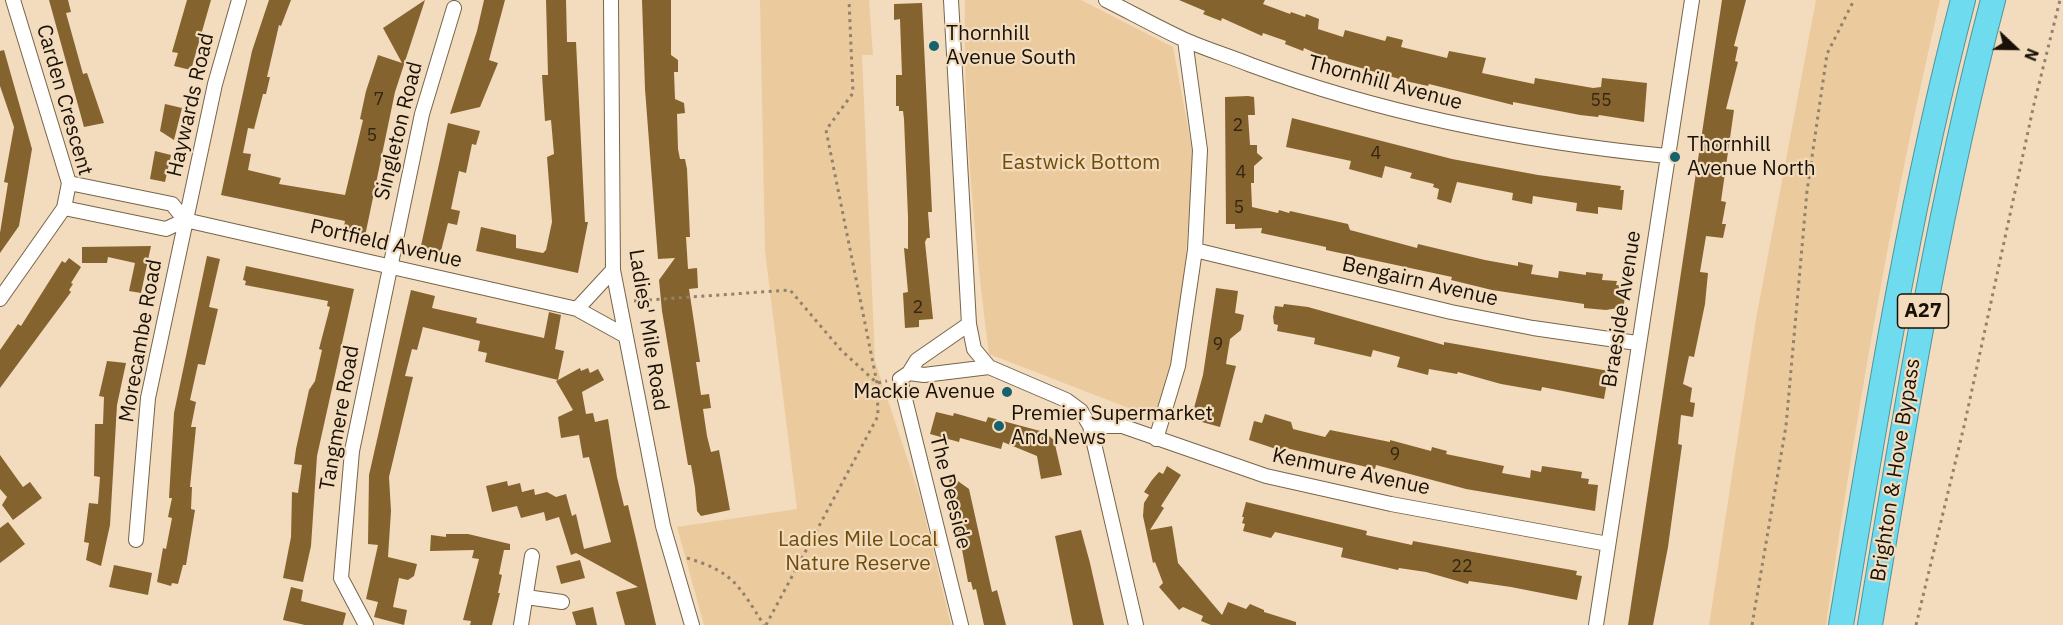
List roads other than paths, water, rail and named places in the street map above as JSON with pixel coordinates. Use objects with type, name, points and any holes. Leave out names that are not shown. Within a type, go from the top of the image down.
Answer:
[{"type":"highway","name":"Brighton & Hove Bypass","points":[[1841,625],[1891,327],[1948,55],[1963,0]]},
{"type":"highway","name":"Brighton & Hove Bypass","points":[[1870,625],[1919,331],[1977,61],[1993,0]]},
{"type":"street","name":"Carden Crescent","points":[[0,299],[64,208],[69,183],[13,0]]},
{"type":"street","name":"Haywards Road","points":[[185,220],[215,84],[239,0]]},
{"type":"street","name":"Ladies' Mile Road","points":[[611,0],[613,270],[621,302],[624,335],[671,558],[692,625]]},
{"type":"street","points":[[951,0],[952,57],[969,324],[974,349],[989,367],[1066,400],[1081,411],[1090,426],[1137,625]]},
{"type":"street","name":"Thornhill Avenue","points":[[1106,0],[1185,39],[1308,86],[1407,113],[1576,147],[1667,156]]},
{"type":"street","name":"Braeside Avenue","points":[[1596,625],[1637,343],[1692,0]]},
{"type":"street","name":"Singleton Road","points":[[388,265],[422,114],[454,8]]},
{"type":"street","points":[[1156,439],[1178,366],[1195,250],[1200,150],[1185,39]]},
{"type":"street","name":"Portfield Avenue","points":[[69,183],[172,204],[185,220]]},
{"type":"street","name":"Portfield Avenue","points":[[64,208],[166,229],[185,220],[388,265],[577,309],[624,335]]},
{"type":"street","name":"Morecambe Road","points":[[135,540],[148,398],[185,220]]},
{"type":"street","name":"Bengairn Avenue","points":[[1195,250],[1451,312],[1533,328],[1637,343]]},
{"type":"street","name":"Tangmere Road","points":[[366,625],[341,578],[352,451],[388,265]]},
{"type":"street","points":[[577,309],[613,270]]},
{"type":"street","points":[[969,324],[917,360],[909,373],[924,375],[989,367]]},
{"type":"street","name":"The Deeside","points":[[909,373],[900,379],[961,625]]},
{"type":"street","name":"Kenmure Avenue","points":[[1090,426],[1122,426],[1266,477],[1391,504],[1608,544]]},
{"type":"street","points":[[521,625],[532,556]]},
{"type":"street","points":[[526,597],[561,602]]},
{"type":"place","name":"Thornhill Avenue South","points":[[934,46]]},
{"type":"place","name":"Thornhill Avenue North","points":[[1675,157]]},
{"type":"place","name":"Mackie Avenue","points":[[1007,392]]},
{"type":"place","name":"Premier Supermarket And News","points":[[999,426]]},
{"type":"park label","name":"Eastwick Bottom","points":[[1081,163]]},
{"type":"park label","name":"Ladies Mile Local Nature Reserve","points":[[858,552]]}]
